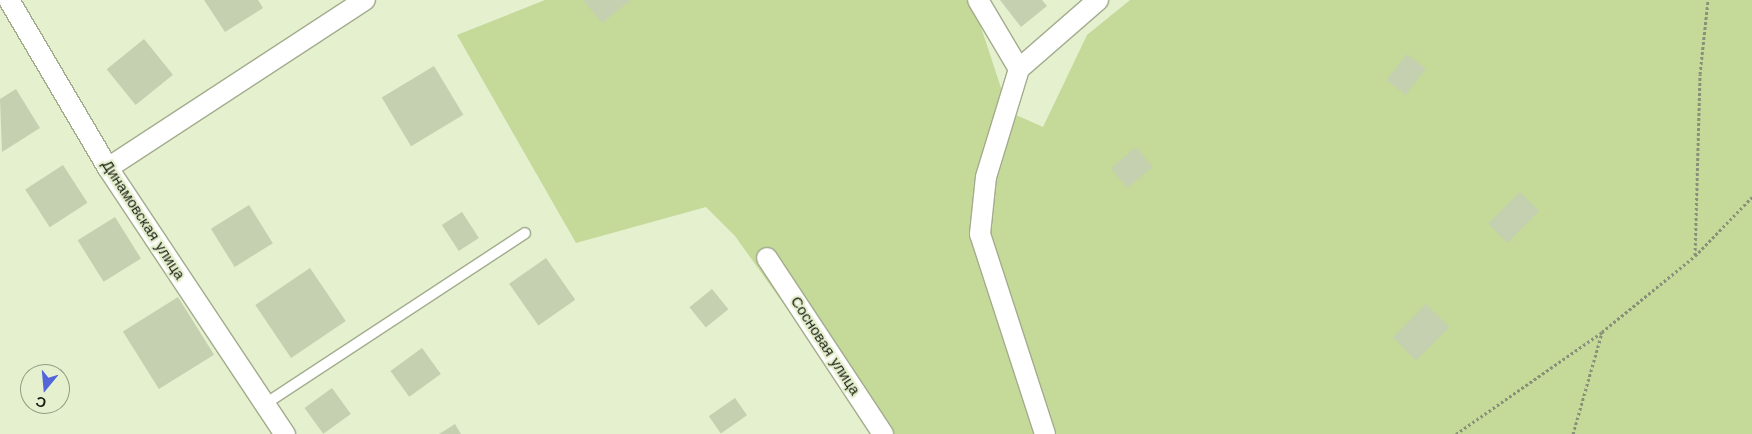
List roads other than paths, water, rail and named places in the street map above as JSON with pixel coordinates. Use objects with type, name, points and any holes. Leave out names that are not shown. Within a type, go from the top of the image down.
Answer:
[{"type":"street","name":"Динамовская улица","points":[[9,0],[108,168],[285,434]]},
{"type":"street","points":[[108,168],[365,0]]},
{"type":"street","points":[[978,0],[1019,68]]},
{"type":"street","points":[[1045,434],[980,234],[986,177],[1019,68],[1098,0]]},
{"type":"street","name":"Сосновая улица","points":[[767,258],[883,434]]},
{"type":"lane","points":[[265,404],[525,233]]}]
